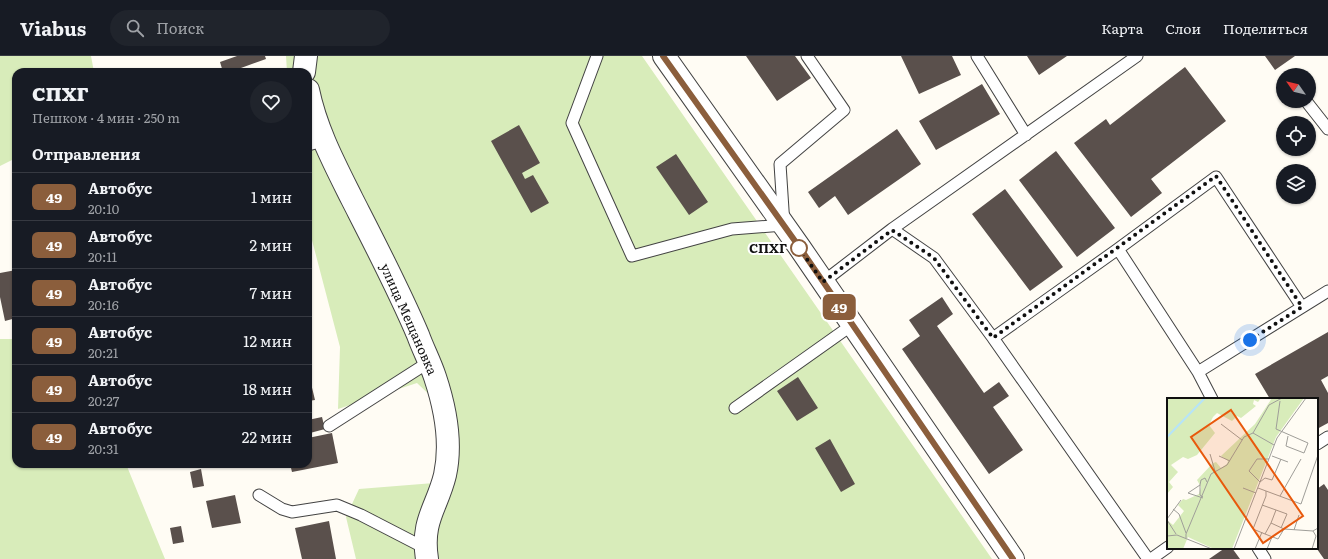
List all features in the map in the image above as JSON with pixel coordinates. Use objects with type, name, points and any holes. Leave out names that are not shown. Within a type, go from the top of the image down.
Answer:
[{"type":"street","points":[[304,68],[306,56]]},
{"type":"street","points":[[664,56],[784,225],[1013,559]]},
{"type":"street","name":"улица Мещановка","points":[[312,120],[315,143],[399,292],[429,362],[444,412],[449,451],[445,476],[429,515],[426,530],[426,553]]},
{"type":"lane","points":[[597,56],[572,123],[632,256],[732,229],[784,225],[780,164],[844,110],[807,56]]},
{"type":"lane","points":[[977,56],[1026,135]]},
{"type":"lane","points":[[823,282],[892,230],[1137,56]]},
{"type":"lane","points":[[1312,108],[1328,129]]},
{"type":"lane","points":[[993,338],[1118,249],[1216,176],[1302,307]]},
{"type":"lane","points":[[892,230],[934,258],[993,338],[1148,559]]},
{"type":"lane","points":[[1118,249],[1198,372],[1211,398]]},
{"type":"lane","points":[[1198,372],[1328,291]]},
{"type":"lane","points":[[735,408],[852,325]]},
{"type":"lane","points":[[329,426],[429,362]]},
{"type":"lane","points":[[259,495],[282,510],[292,512],[338,505],[361,515],[426,553]]},
{"type":"lane","points":[[1151,559],[1167,548]]},
{"type":"lane","points":[[1259,549],[1265,559]]},
{"type":"green space","points":[[0,56],[91,56],[93,68],[12,68],[12,160],[0,166]]},
{"type":"green space","points":[[286,56],[642,56],[992,559],[356,559],[346,517],[359,489],[434,483],[439,404],[417,383],[338,409],[340,347],[312,240],[312,68],[287,68]]},
{"type":"green space","points":[[0,339],[12,339],[12,468],[128,468],[165,559],[0,559]]},
{"type":"building","points":[[237,56],[265,56],[266,59],[241,68],[222,68],[220,62]]},
{"type":"building","points":[[746,56],[795,56],[811,78],[777,101]]},
{"type":"building","points":[[901,56],[952,56],[961,75],[919,94]]},
{"type":"building","points":[[1027,56],[1067,56],[1039,75]]},
{"type":"building","points":[[1265,56],[1295,56],[1276,68],[1275,70]]},
{"type":"building","points":[[1185,67],[1226,121],[1151,179],[1162,193],[1131,217],[1074,143],[1106,119],[1110,125]]},
{"type":"building","points":[[982,84],[1000,114],[936,150],[919,121]]},
{"type":"building","points":[[519,125],[540,163],[522,173],[525,179],[533,175],[549,203],[531,213],[491,141]]},
{"type":"building","points":[[897,129],[921,164],[848,215],[835,196],[819,208],[808,192]]},
{"type":"building","points":[[1056,151],[1115,228],[1077,257],[1019,180]]},
{"type":"building","points":[[676,154],[708,202],[689,215],[656,167]]},
{"type":"building","points":[[1005,189],[1063,267],[1030,291],[972,214]]},
{"type":"building","points":[[12,271],[12,319],[5,321],[0,297],[0,273]]},
{"type":"building","points":[[942,297],[953,314],[937,326],[984,393],[999,382],[1009,396],[993,407],[1023,450],[989,474],[902,349],[920,336],[909,320]]},
{"type":"building","points":[[1328,332],[1328,376],[1321,380],[1328,393],[1328,423],[1318,428],[1318,398],[1269,398],[1255,374]]},
{"type":"building","points":[[798,377],[818,408],[797,421],[777,391]]},
{"type":"building","points":[[312,388],[315,400],[312,400]]},
{"type":"building","points":[[322,417],[325,429],[312,432],[312,419]]},
{"type":"building","points":[[332,433],[338,463],[292,472],[291,468],[312,468],[312,437]]},
{"type":"building","points":[[830,439],[855,484],[841,492],[815,448]]},
{"type":"building","points":[[201,469],[204,486],[193,488],[190,472]]},
{"type":"building","points":[[1324,484],[1328,490],[1328,559],[1324,559],[1317,549],[1318,488]]},
{"type":"building","points":[[235,495],[241,523],[212,528],[206,501]]},
{"type":"building","points":[[329,521],[336,559],[302,559],[295,528]]},
{"type":"building","points":[[181,526],[184,542],[173,544],[170,528]]},
{"type":"building","points":[[1224,549],[1233,549],[1240,559],[1209,559]]},
{"type":"bus line","name":"49","points":[[663,56],[800,248],[1013,559]]},
{"type":"place","name":"СПХГ","points":[[799,248]]},
{"type":"route","points":[[799,248],[823,282],[892,230],[934,258],[993,338],[1118,249],[1216,176],[1302,307],[1250,340]]}]
